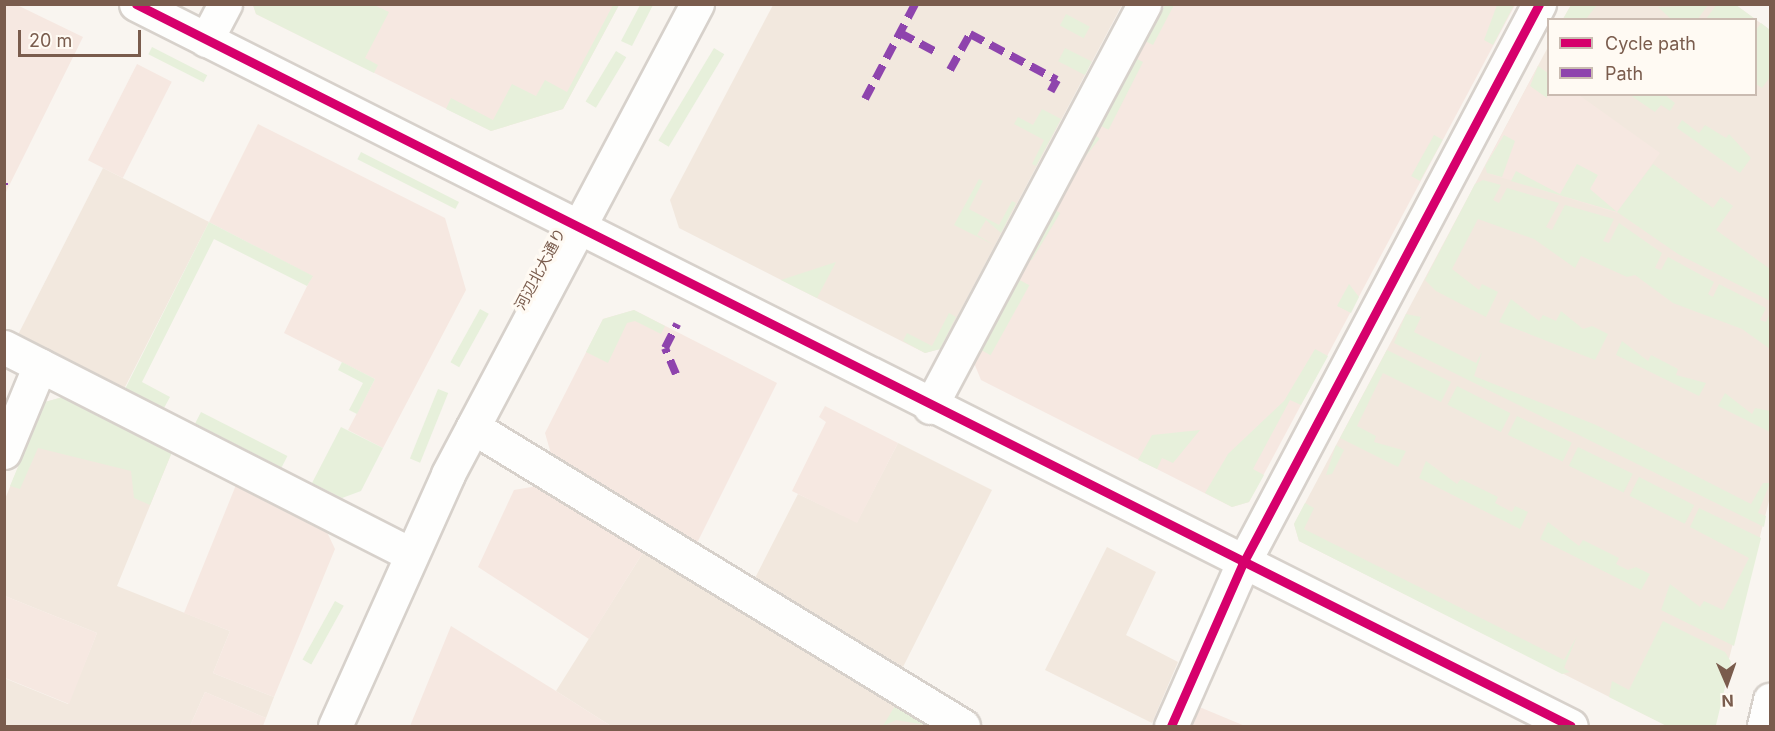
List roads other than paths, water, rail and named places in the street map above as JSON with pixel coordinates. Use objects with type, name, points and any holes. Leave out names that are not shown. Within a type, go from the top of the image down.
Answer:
[{"type":"street","points":[[136,4],[1242,565],[1571,726]]},
{"type":"street","points":[[206,40],[225,4]]},
{"type":"street","name":"河辺北大通り","points":[[335,726],[409,553],[473,427],[697,4]]},
{"type":"street","points":[[930,407],[1144,4]]},
{"type":"street","points":[[1171,726],[1242,565],[1539,4]]},
{"type":"street","points":[[4,346],[409,553]]},
{"type":"street","points":[[4,452],[40,365]]},
{"type":"street","points":[[473,427],[963,726]]},
{"type":"street","points":[[1764,726],[1770,700]]}]
